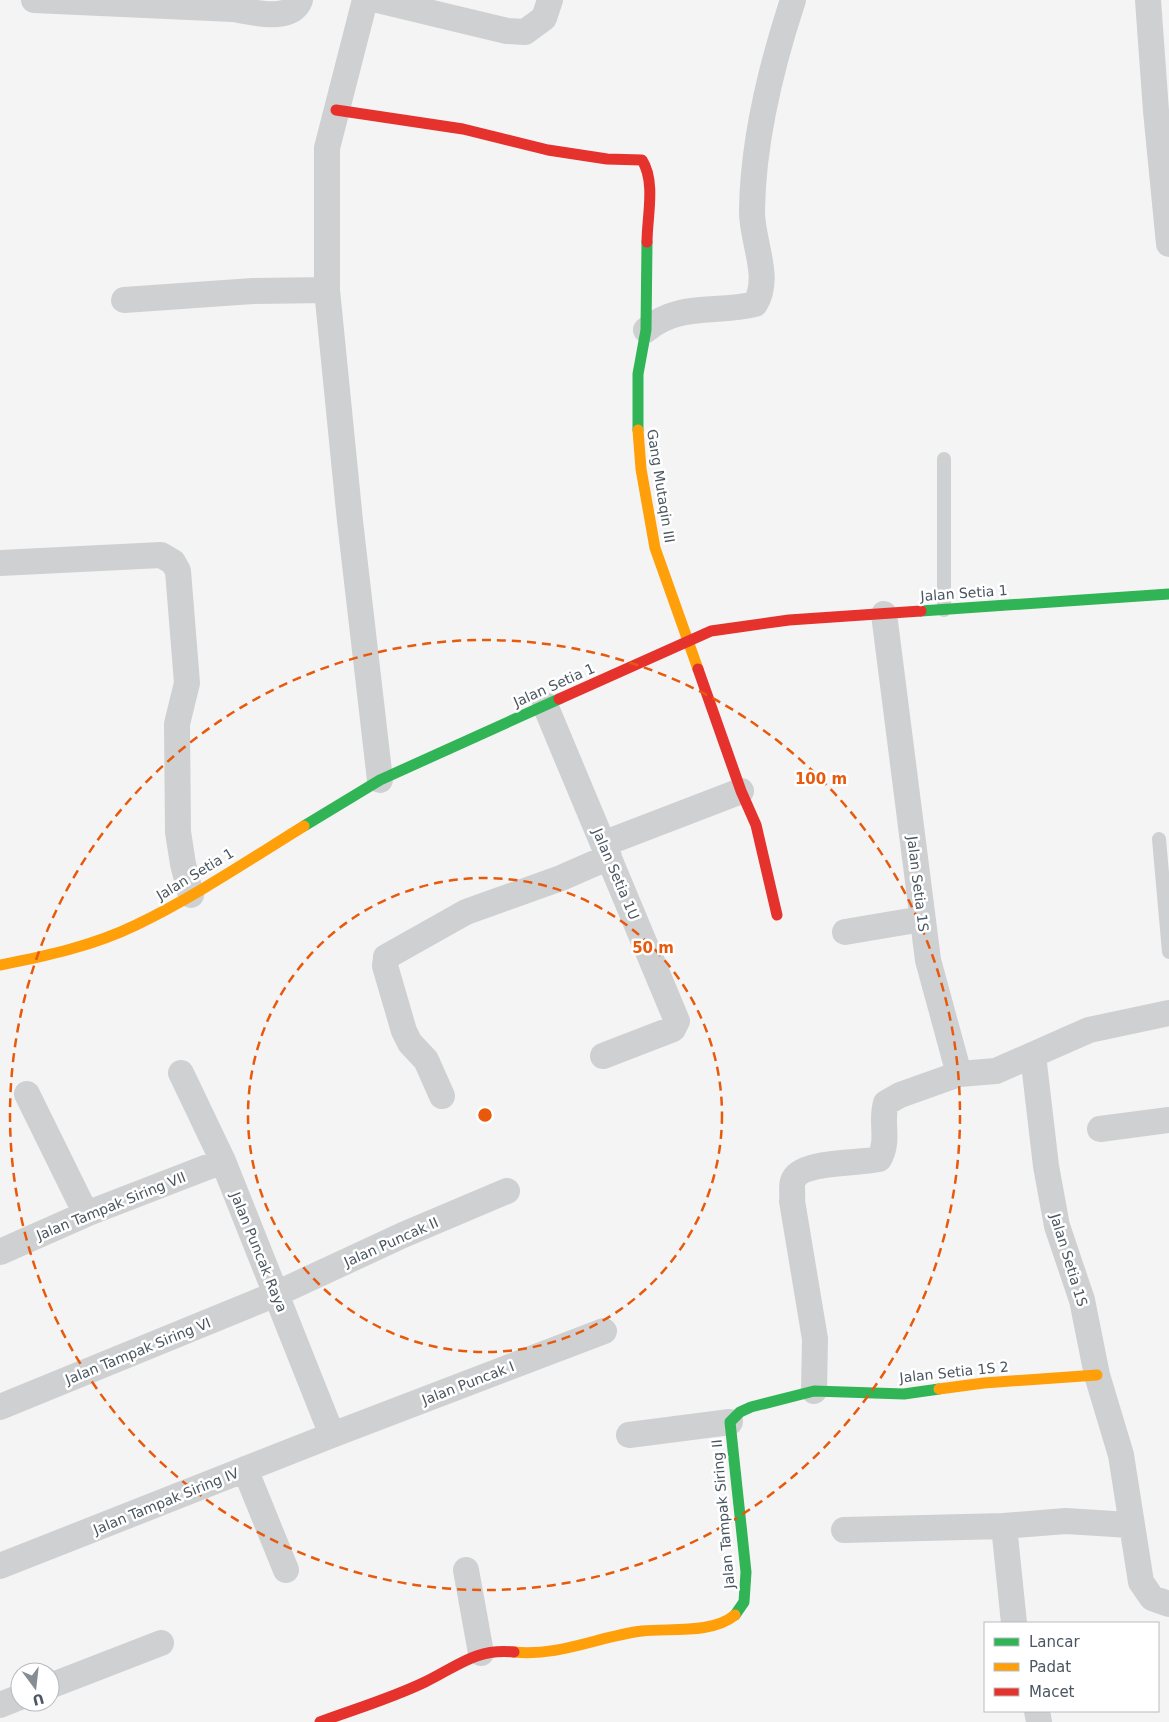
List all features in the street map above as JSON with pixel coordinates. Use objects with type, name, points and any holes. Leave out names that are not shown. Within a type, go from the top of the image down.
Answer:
[{"type":"street","points":[[34,0],[233,10],[264,14],[286,13],[297,6],[300,0]]},
{"type":"street","points":[[365,0],[327,148],[327,290],[350,521],[380,780]]},
{"type":"street","points":[[378,0],[507,31],[525,32],[544,18],[550,0]]},
{"type":"street","points":[[646,330],[659,319],[687,311],[743,307],[755,304],[760,295],[761,272],[751,213],[754,168],[764,108],[793,0]]},
{"type":"street","points":[[1148,0],[1156,111],[1169,244]]},
{"type":"street","name":"Gang Mutaqin III","points":[[336,110],[463,129],[548,150],[607,159],[630,158],[642,160],[647,168],[650,184],[647,226],[646,330],[638,374],[637,420],[641,469],[655,548],[688,640]]},
{"type":"street","points":[[124,300],[253,291],[327,290]]},
{"type":"street","points":[[0,563],[161,555],[178,571],[187,683],[177,724],[178,832],[183,864],[191,895]]},
{"type":"street","name":"Jalan Setia 1","points":[[0,965],[37,958],[86,944],[134,926],[191,895],[380,780],[711,631],[732,626],[789,620],[1169,594]]},
{"type":"street","name":"Jalan Setia 1S","points":[[884,614],[928,960],[959,1074]]},
{"type":"street","points":[[688,640],[741,791],[756,825],[777,915]]},
{"type":"street","name":"Jalan Setia 1U","points":[[545,706],[677,1021],[674,1029],[603,1056]]},
{"type":"street","points":[[442,1096],[426,1060],[410,1043],[404,1031],[385,966],[386,957],[466,912],[561,878],[606,850],[741,791]]},
{"type":"street","points":[[845,932],[922,919]]},
{"type":"street","points":[[814,1391],[815,1339],[792,1201],[793,1181],[798,1173],[810,1168],[837,1163],[866,1163],[879,1159],[884,1150],[886,1131],[883,1113],[886,1103],[900,1095],[959,1074],[996,1071],[1068,1037],[1089,1030],[1169,1013]]},
{"type":"street","name":"Jalan Setia 1S","points":[[1033,1055],[1046,1166],[1057,1226],[1082,1300],[1097,1375],[1121,1455],[1130,1525],[1141,1582],[1152,1598],[1169,1604]]},
{"type":"street","name":"Jalan Puncak Raya","points":[[181,1073],[222,1161],[332,1435]]},
{"type":"street","points":[[27,1094],[86,1214]]},
{"type":"street","points":[[1100,1129],[1169,1120]]},
{"type":"street","name":"Jalan Tampak Siring VII","points":[[0,1252],[86,1214],[222,1161]]},
{"type":"street","name":"Jalan Puncak II","points":[[276,1294],[403,1235],[506,1192]]},
{"type":"street","name":"Jalan Tampak Siring VI","points":[[0,1407],[276,1294]]},
{"type":"street","name":"Jalan Puncak I","points":[[332,1435],[604,1331]]},
{"type":"street","name":"Jalan Setia 1S 2","points":[[814,1391],[904,1394],[984,1383],[1097,1375]]},
{"type":"street","name":"Jalan Tampak Siring II","points":[[320,1722],[425,1682],[454,1664],[481,1653],[497,1650],[533,1654],[641,1631],[713,1626],[727,1622],[738,1614],[744,1602],[746,1572],[730,1422],[740,1412],[751,1407],[814,1391]]},
{"type":"street","points":[[629,1435],[730,1422]]},
{"type":"street","name":"Jalan Tampak Siring IV","points":[[0,1566],[332,1435]]},
{"type":"street","points":[[245,1469],[286,1570]]},
{"type":"street","points":[[844,1530],[1004,1526],[1066,1521],[1130,1525]]},
{"type":"street","points":[[1004,1526],[1014,1622]]},
{"type":"street","points":[[466,1570],[481,1653]]},
{"type":"street","points":[[60,1682],[161,1643]]},
{"type":"lane","points":[[944,460],[944,610]]},
{"type":"lane","points":[[1159,839],[1169,952]]},
{"type":"traffic: fast","points":[[638,430],[638,374],[646,330],[647,242]]},
{"type":"traffic: fast","points":[[921,611],[1169,594]]},
{"type":"traffic: fast","points":[[304,826],[380,780],[559,699]]},
{"type":"traffic: fast","points":[[735,1615],[744,1602],[746,1572],[730,1422],[740,1412],[751,1407],[814,1391],[904,1394],[939,1389]]},
{"type":"traffic: slow","points":[[638,430],[641,469],[655,548],[698,669]]},
{"type":"traffic: slow","points":[[0,965],[86,945],[136,925],[200,890],[304,826]]},
{"type":"traffic: slow","points":[[939,1389],[984,1383],[1097,1375]]},
{"type":"traffic: slow","points":[[514,1652],[547,1652],[642,1631],[703,1628],[726,1621],[735,1615]]},
{"type":"traffic: jam","points":[[336,110],[463,129],[548,150],[607,159],[642,160],[649,179],[650,189],[647,242]]},
{"type":"traffic: jam","points":[[559,699],[711,631],[789,620],[921,611]]},
{"type":"traffic: jam","points":[[698,669],[741,791],[756,825],[777,915]]},
{"type":"traffic: jam","points":[[320,1722],[412,1688],[458,1664],[478,1656],[501,1651],[514,1652]]}]
